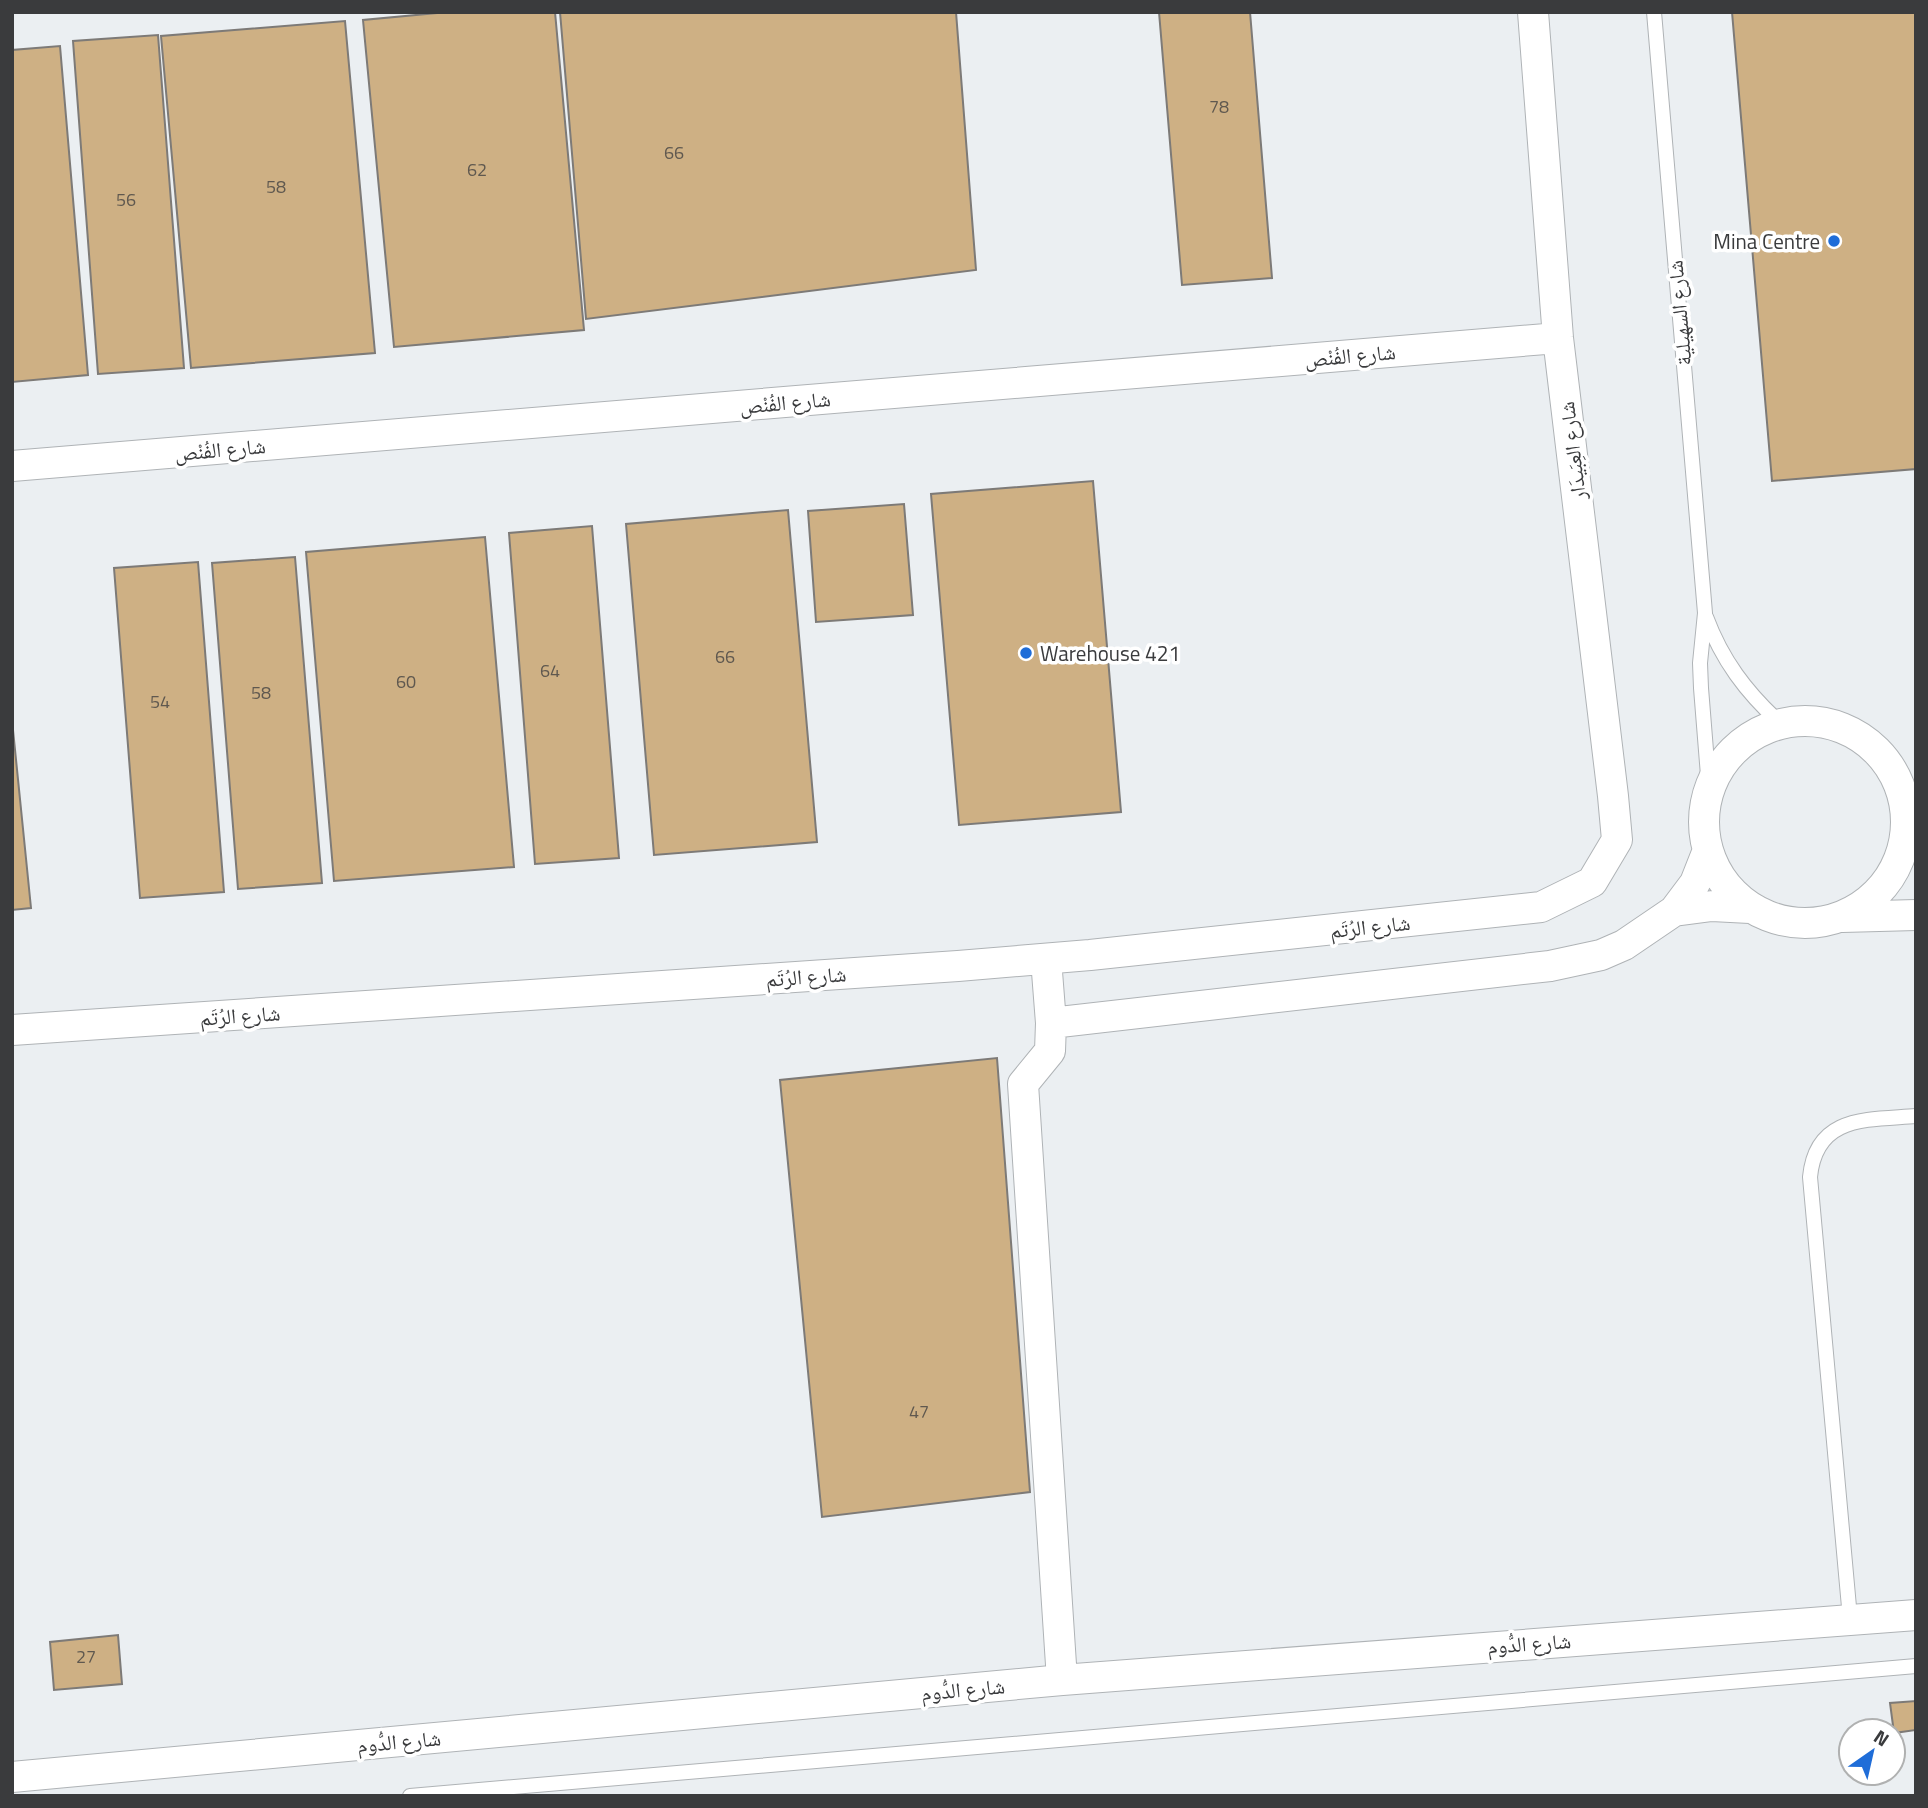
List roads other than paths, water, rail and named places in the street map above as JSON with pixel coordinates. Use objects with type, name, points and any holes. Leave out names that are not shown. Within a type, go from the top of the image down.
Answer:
[{"type":"street","name":"شارع العِبَيدَار","points":[[1533,12],[1558,338],[1617,840],[1592,882]]},
{"type":"street","name":"شارع الفُنْص","points":[[12,466],[1558,338]]},
{"type":"street","points":[[1842,917],[1866,904],[1886,885],[1900,861],[1911,811],[1898,780],[1880,752],[1853,732],[1821,722],[1793,721],[1765,728],[1741,743],[1722,763],[1709,788],[1704,808],[1707,850],[1717,872],[1732,892],[1751,908],[1780,920],[1811,924],[1842,917],[1916,915]]},
{"type":"street","points":[[1051,1023],[1576,961],[1601,955],[1625,945],[1674,911],[1695,883],[1707,850]]},
{"type":"street","name":"شارع الرُتَم","points":[[12,1030],[1046,959],[1541,907],[1592,882]]},
{"type":"street","points":[[1674,911],[1712,906],[1751,908]]},
{"type":"street","points":[[1046,959],[1051,1023],[1050,1051],[1023,1084],[1062,1680]]},
{"type":"street","name":"شارع الدُّوم","points":[[12,1777],[1062,1680],[1916,1615]]},
{"type":"lane","name":"شارع السهيلية","points":[[1654,12],[1705,613],[1700,663],[1709,788]]},
{"type":"lane","name":"شارع السهيلية","points":[[1705,613],[1717,645],[1734,674],[1755,701],[1780,723]]},
{"type":"lane","points":[[1850,1618],[1813,1204],[1812,1163],[1816,1150],[1824,1139],[1846,1124],[1916,1116]]},
{"type":"lane","points":[[410,1796],[1916,1667]]},
{"type":"place","name":"Mina Centre","points":[[1834,241]]},
{"type":"place","name":"Warehouse 421","points":[[1026,653]]}]
